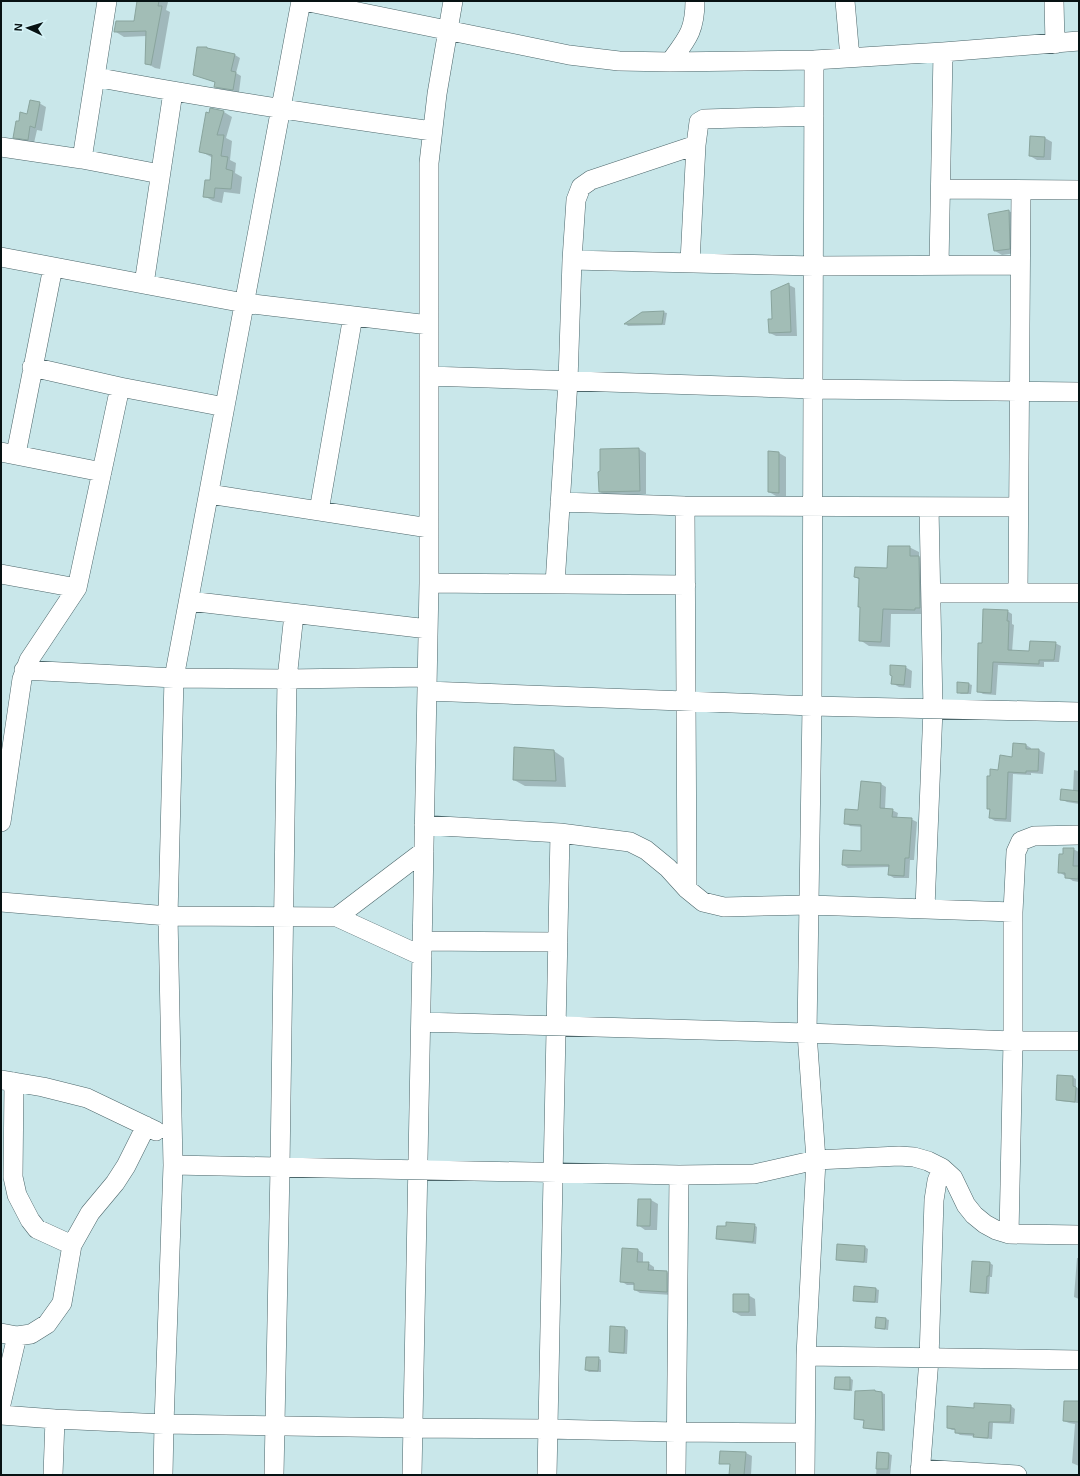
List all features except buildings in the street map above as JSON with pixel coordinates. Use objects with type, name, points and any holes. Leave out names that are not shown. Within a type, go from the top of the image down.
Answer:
[{"type":"street","points":[[82,159],[107,1]]},
{"type":"street","points":[[163,1475],[173,1164],[168,916],[174,678],[301,1]]},
{"type":"street","points":[[304,1],[569,55],[619,61],[670,62],[814,60],[1055,44],[1079,41]]},
{"type":"street","points":[[412,1475],[429,582],[428,163],[437,94],[452,1]]},
{"type":"street","points":[[670,62],[689,37],[693,26],[695,1]]},
{"type":"street","points":[[1054,1],[1055,44]]},
{"type":"street","points":[[845,2],[850,58]]},
{"type":"street","points":[[939,265],[943,52]]},
{"type":"street","points":[[805,1475],[806,1356],[816,1160],[807,1033],[812,706],[814,60]]},
{"type":"street","points":[[95,77],[281,110],[432,132]]},
{"type":"street","points":[[144,284],[173,92]]},
{"type":"street","points":[[690,262],[696,144],[699,122],[704,119],[814,116]]},
{"type":"street","points":[[555,584],[568,381],[572,260],[576,200],[581,187],[591,180],[696,144]]},
{"type":"street","points":[[1,147],[82,159],[160,174]]},
{"type":"street","points":[[941,188],[1079,190]]},
{"type":"street","points":[[1018,593],[1021,190]]},
{"type":"street","points":[[1,257],[244,303],[428,326]]},
{"type":"street","points":[[572,260],[814,266],[1020,265]]},
{"type":"street","points":[[52,267],[32,367],[8,453],[102,472]]},
{"type":"street","points":[[319,511],[353,316]]},
{"type":"street","points":[[32,367],[120,387],[225,407]]},
{"type":"street","points":[[429,376],[813,388],[1079,392]]},
{"type":"street","points":[[1,822],[24,670],[76,588],[120,387]]},
{"type":"street","points":[[209,494],[429,528]]},
{"type":"street","points":[[560,502],[685,506],[1018,507]]},
{"type":"street","points":[[685,506],[687,889]]},
{"type":"street","points":[[925,908],[933,709],[929,507]]},
{"type":"street","points":[[1,574],[76,588]]},
{"type":"street","points":[[429,582],[686,585]]},
{"type":"street","points":[[931,593],[1079,593]]},
{"type":"street","points":[[189,601],[428,629]]},
{"type":"street","points":[[274,1475],[280,1167],[286,679],[294,614]]},
{"type":"street","points":[[24,670],[174,678],[286,679],[427,684],[686,701],[812,706],[1079,712]]},
{"type":"street","points":[[424,825],[560,833],[630,842],[646,850],[668,868],[687,889],[703,902],[724,907],[810,905],[1013,912]]},
{"type":"street","points":[[547,1475],[560,833]]},
{"type":"street","points":[[1009,1234],[1013,1041],[1013,912],[1016,852],[1022,841],[1034,836],[1079,835]]},
{"type":"street","points":[[337,917],[424,851]]},
{"type":"street","points":[[1,902],[168,916],[337,917],[422,948],[558,942]]},
{"type":"street","points":[[421,1022],[807,1033],[1013,1041],[1079,1041]]},
{"type":"street","points":[[72,1245],[38,1229],[30,1220],[16,1195],[13,1178],[8,1081],[43,1087],[88,1098],[172,1138]]},
{"type":"street","points":[[1,1404],[9,1334],[31,1334],[47,1324],[62,1303],[72,1245],[90,1213],[115,1183],[126,1166],[146,1126]]},
{"type":"street","points":[[173,1164],[678,1175],[754,1174],[816,1160],[899,1156],[914,1157],[928,1161],[942,1168],[953,1178],[966,1205],[974,1215],[984,1224],[996,1230],[1009,1234],[1079,1235]]},
{"type":"street","points":[[942,1168],[937,1181],[934,1200],[929,1359],[920,1472],[1017,1475]]},
{"type":"street","points":[[676,1475],[678,1175]]},
{"type":"street","points":[[806,1356],[1079,1360]]},
{"type":"street","points":[[1,1415],[164,1424],[676,1432],[805,1432]]},
{"type":"street","points":[[53,1475],[55,1419]]}]
